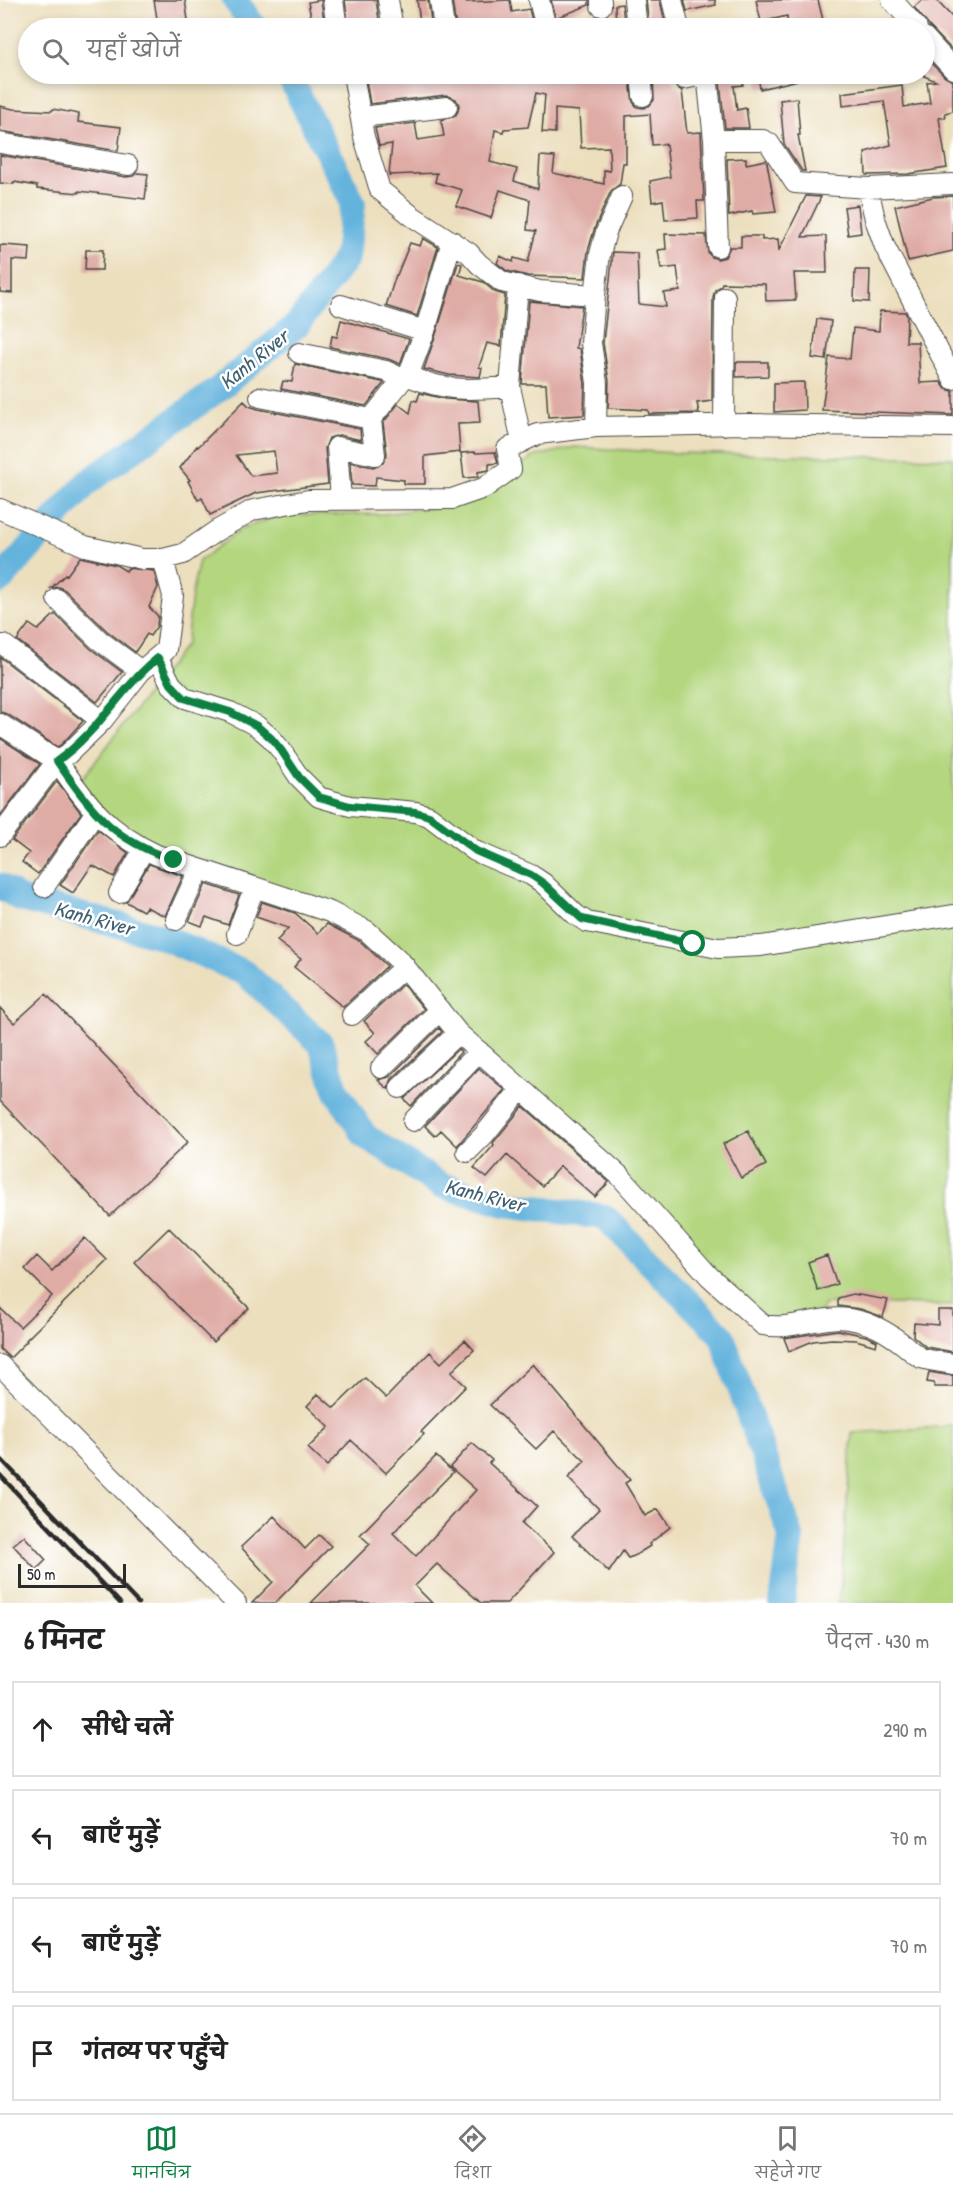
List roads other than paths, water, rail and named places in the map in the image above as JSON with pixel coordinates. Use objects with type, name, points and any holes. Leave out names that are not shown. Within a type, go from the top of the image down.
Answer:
[{"type":"street","points":[[333,0],[336,18]]},
{"type":"street","points":[[388,0],[391,18]]},
{"type":"street","points":[[440,0],[443,18]]},
{"type":"street","points":[[539,0],[544,18]]},
{"type":"street","points":[[634,0],[636,18]]},
{"type":"street","points":[[672,0],[676,18]]},
{"type":"street","points":[[892,0],[908,18]]},
{"type":"street","points":[[935,49],[953,69]]},
{"type":"street","points":[[355,84],[364,137],[380,190],[412,216],[469,253],[502,282],[540,291],[595,295]]},
{"type":"street","points":[[642,84],[643,96]]},
{"type":"street","points":[[708,84],[714,140],[718,247]]},
{"type":"street","points":[[360,117],[447,107]]},
{"type":"street","points":[[714,140],[763,140],[770,144],[795,183],[868,188],[953,184]]},
{"type":"street","points":[[0,143],[128,165]]},
{"type":"street","points":[[868,188],[875,219],[885,247],[953,379]]},
{"type":"street","points":[[596,427],[597,383],[591,343],[595,295],[600,254],[606,232],[622,196]]},
{"type":"street","points":[[341,500],[337,447],[375,455],[370,419],[405,378],[425,331],[452,242]]},
{"type":"street","points":[[518,285],[510,387],[522,442]]},
{"type":"street","points":[[724,426],[725,297]]},
{"type":"street","points":[[341,305],[425,331]]},
{"type":"street","points":[[299,353],[386,371],[432,386],[464,390],[510,387]]},
{"type":"street","points":[[260,397],[370,419]]},
{"type":"street","points":[[0,509],[86,546],[142,559],[163,559],[183,554],[216,531],[253,510],[308,500],[452,499],[484,488],[511,469],[507,449],[538,434],[596,427],[953,427]]},
{"type":"street","points":[[0,836],[7,811],[57,761],[68,754],[102,721],[141,671],[166,650],[173,596],[163,559]]},
{"type":"street","points":[[57,599],[99,640],[141,671]]},
{"type":"street","points":[[4,645],[102,721]]},
{"type":"street","points":[[158,658],[171,684],[184,698],[230,712],[257,726],[271,738],[299,777],[319,797],[350,806],[416,812],[429,816],[476,851],[531,875],[587,922],[693,944],[725,948],[761,946],[953,915]]},
{"type":"street","points":[[0,724],[57,761],[106,825],[144,849],[342,918],[367,931],[405,966],[458,1032],[620,1176],[710,1276],[763,1325],[774,1327],[786,1324],[804,1325],[827,1318],[849,1319],[874,1325],[920,1358],[953,1364]]},
{"type":"street","points":[[44,887],[96,813]]},
{"type":"street","points":[[119,893],[144,849]]},
{"type":"street","points":[[176,920],[199,870]]},
{"type":"street","points":[[237,934],[254,888]]},
{"type":"street","points":[[352,1015],[405,966]]},
{"type":"street","points":[[381,1068],[440,1011]]},
{"type":"street","points":[[400,1088],[458,1032]]},
{"type":"street","points":[[413,1121],[479,1052]]},
{"type":"street","points":[[467,1152],[484,1135],[521,1089]]},
{"type":"street","points":[[0,1365],[236,1603]]},
{"type":"waterway","name":"Kanh River","points":[[235,0],[248,18]]},
{"type":"waterway","name":"Kanh River","points":[[0,581],[88,482],[216,391],[297,325],[347,257],[353,203],[293,84]]},
{"type":"waterway","name":"Kanh River","points":[[0,886],[21,899],[160,936],[245,973],[321,1044],[337,1092],[365,1136],[440,1185],[505,1204],[605,1217],[722,1336],[791,1536],[782,1603]]},
{"type":"railway","points":[[0,1458],[138,1603]]},
{"type":"railway","points":[[0,1475],[120,1603]]}]
